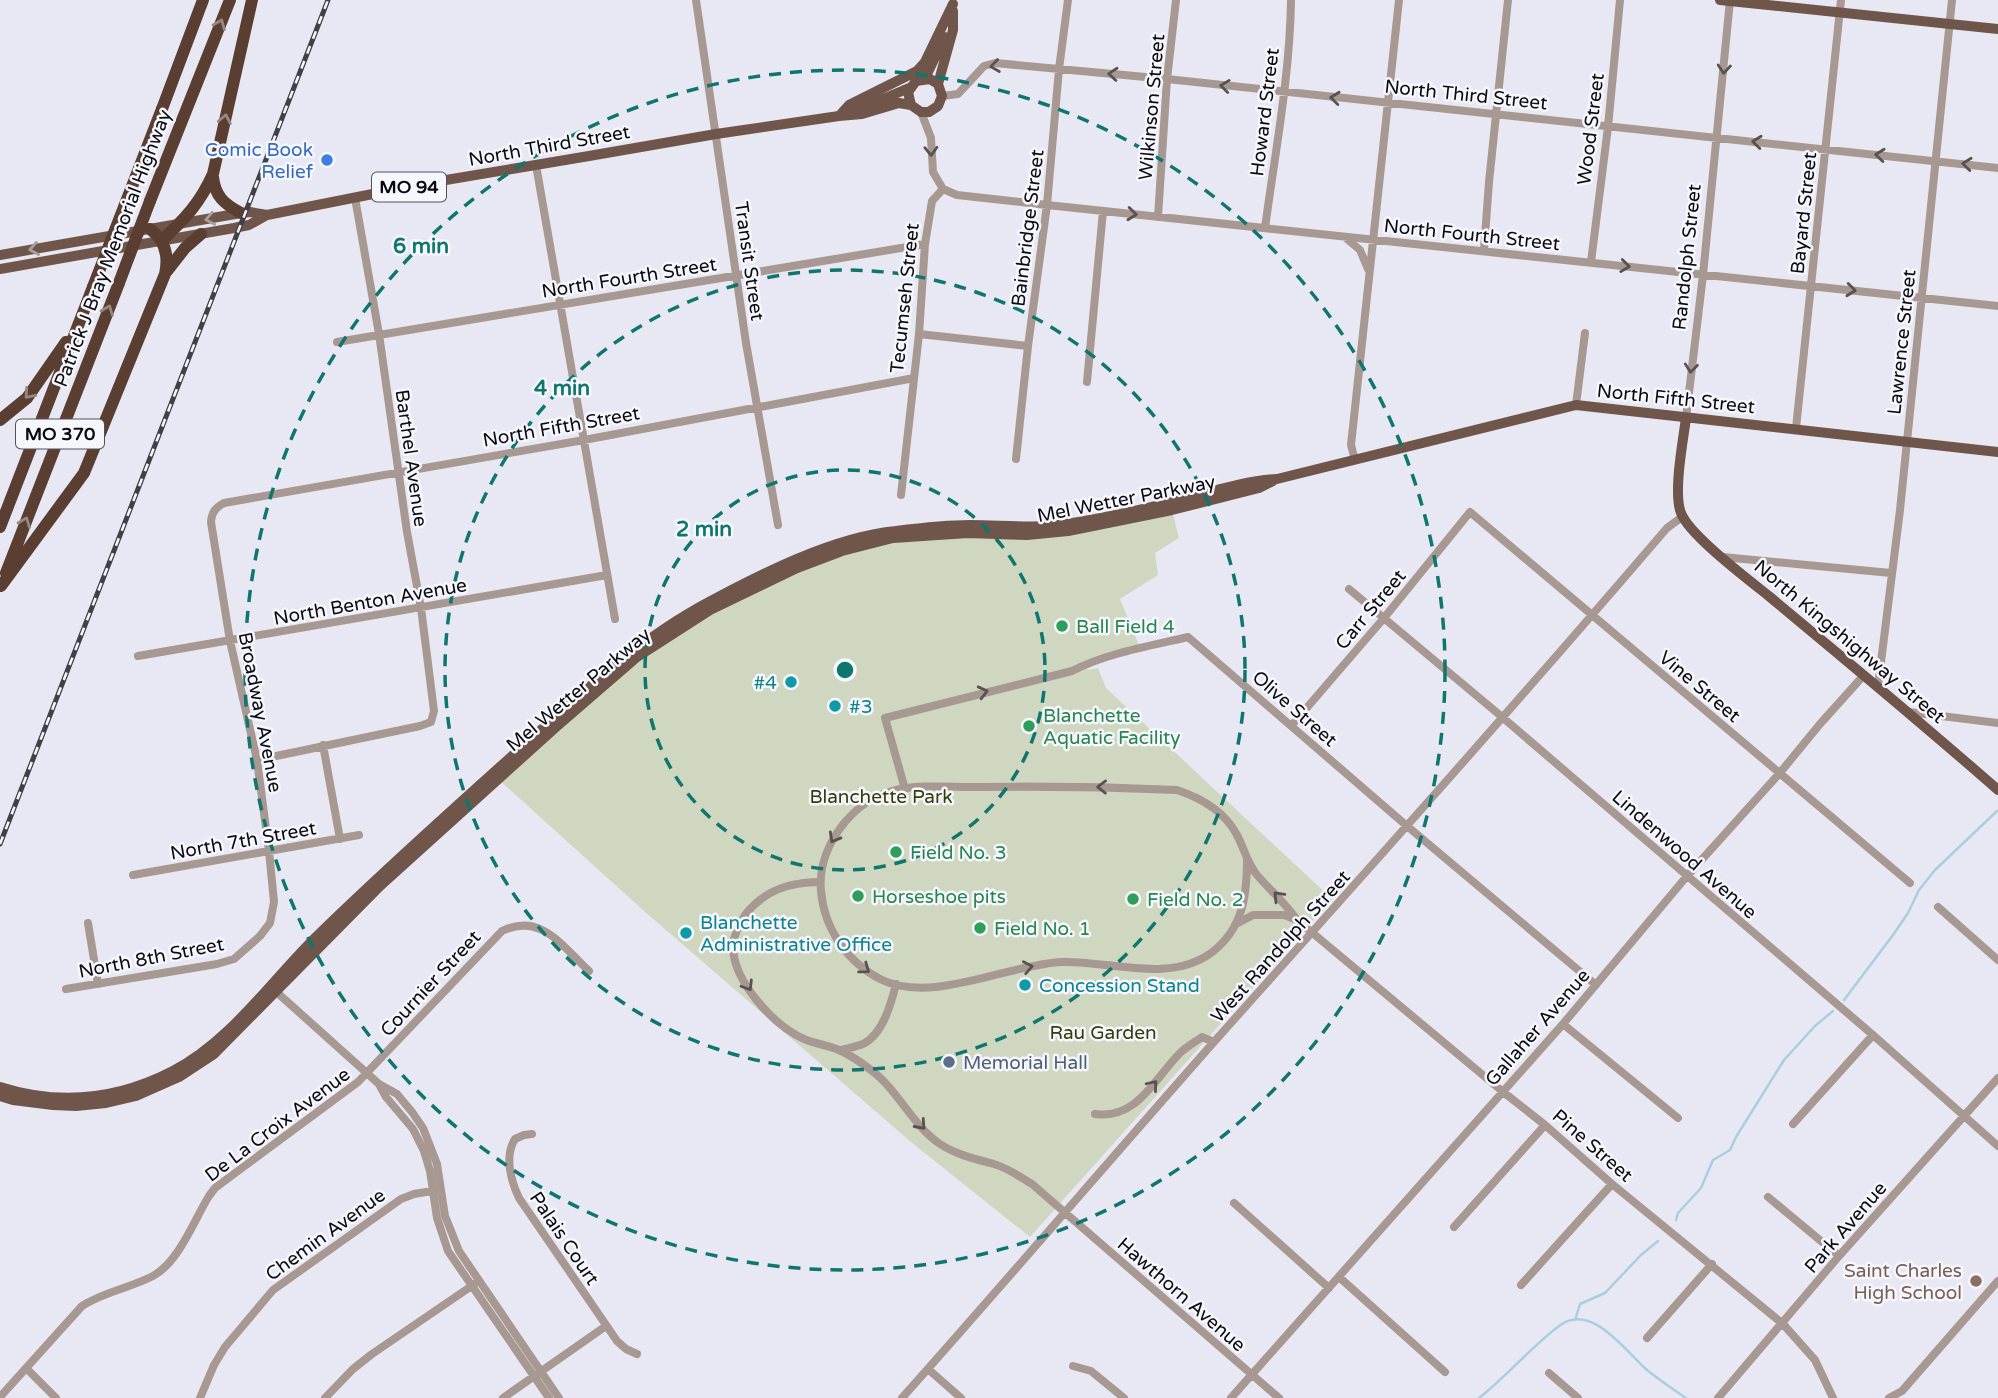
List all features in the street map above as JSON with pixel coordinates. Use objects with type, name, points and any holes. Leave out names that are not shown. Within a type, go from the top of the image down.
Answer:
[{"type":"highway","name":"Patrick J Bray Memorial Highway","points":[[0,527],[203,0]]},
{"type":"highway","name":"Patrick J Bray Memorial Highway","points":[[0,587],[230,0]]},
{"type":"highway","points":[[161,240],[199,202],[213,174],[252,0]]},
{"type":"highway","points":[[213,174],[218,196],[240,213]]},
{"type":"highway","points":[[0,587],[84,473],[165,274],[167,259],[161,240],[150,229]]},
{"type":"highway","points":[[165,274],[185,248],[201,234]]},
{"type":"highway","points":[[0,420],[15,410],[36,387],[80,322]]},
{"type":"main road","points":[[1726,0],[1998,29]]},
{"type":"main road","points":[[938,84],[921,74],[944,41],[954,2]]},
{"type":"main road","points":[[942,96],[938,84],[953,30],[954,2]]},
{"type":"main road","name":"North Third Street","points":[[839,116],[849,105],[921,74]]},
{"type":"main road","name":"North Third Street","points":[[839,116],[909,88],[921,74]]},
{"type":"main road","points":[[909,88],[911,105],[922,112]]},
{"type":"main road","name":"North Third Street","points":[[922,112],[935,109],[942,96]]},
{"type":"main road","name":"North Third Street","points":[[0,269],[249,225],[267,215],[428,183],[716,134],[862,114],[899,103],[911,105]]},
{"type":"main road","name":"North Third Street","points":[[0,255],[240,213],[267,215]]},
{"type":"main road","name":"North Fifth Street","points":[[1355,460],[1576,405],[1998,452]]},
{"type":"main road","name":"Randolph Street","points":[[1682,516],[1678,492],[1686,418]]},
{"type":"main road","name":"Mel Wetter Parkway","points":[[0,1087],[31,1095],[76,1098],[105,1095],[134,1089],[175,1070],[209,1048],[380,886],[637,657],[710,610],[808,563],[893,538],[968,533],[1027,535],[1172,510],[1259,488],[1277,479],[1355,460]]},
{"type":"main road","name":"North Kingshighway Street","points":[[1682,516],[1691,528],[1723,557],[1998,790]]},
{"type":"main road","name":"Mel Wetter Parkway","points":[[0,1096],[76,1106],[136,1096],[179,1077],[214,1054],[273,989]]},
{"type":"street","name":"Transit Street","points":[[696,0],[735,275],[778,525]]},
{"type":"street","name":"Bainbridge Street","points":[[1016,459],[1047,205],[1068,0]]},
{"type":"street","name":"Wilkinson Street","points":[[1158,217],[1167,79],[1177,0]]},
{"type":"street","name":"Howard Street","points":[[1265,228],[1291,24],[1291,0]]},
{"type":"street","points":[[1355,460],[1351,446],[1399,0]]},
{"type":"street","points":[[1484,250],[1508,0]]},
{"type":"street","name":"Wood Street","points":[[1591,262],[1620,0]]},
{"type":"street","name":"Randolph Street","points":[[1686,418],[1717,138],[1726,0]]},
{"type":"street","name":"Bayard Street","points":[[1796,428],[1841,0]]},
{"type":"street","name":"Lawrence Street","points":[[1878,686],[1952,0]]},
{"type":"street","name":"North Third Street","points":[[942,96],[958,94],[984,66],[995,63],[1998,168]]},
{"type":"street","points":[[922,112],[931,138],[933,172],[943,189]]},
{"type":"street","points":[[536,165],[615,619]]},
{"type":"street","name":"North Fourth Street","points":[[943,189],[957,195],[1047,205],[1998,306]]},
{"type":"street","name":"Tecumseh Street","points":[[901,495],[919,334],[925,244],[932,201],[943,189]]},
{"type":"street","name":"Barthel Avenue","points":[[323,745],[420,726],[431,722],[435,711],[379,334],[355,198]]},
{"type":"street","points":[[1087,383],[1103,211]]},
{"type":"street","points":[[1343,237],[1360,250],[1370,274]]},
{"type":"street","name":"North Fourth Street","points":[[337,342],[925,244]]},
{"type":"street","points":[[1576,405],[1585,333]]},
{"type":"street","points":[[919,334],[1028,345]]},
{"type":"street","name":"North Fifth Street","points":[[215,509],[223,503],[758,409],[914,378]]},
{"type":"street","name":"Broadway Avenue","points":[[215,509],[211,522],[230,641],[257,760],[274,902],[270,923]]},
{"type":"street","name":"Vine Street","points":[[1470,512],[1909,883]]},
{"type":"street","name":"Carr Street","points":[[1292,725],[1470,512]]},
{"type":"street","name":"West Randolph Street","points":[[902,1398],[1667,528],[1682,516]]},
{"type":"street","points":[[1723,557],[1891,573]]},
{"type":"street","name":"North Benton Avenue","points":[[138,656],[607,575]]},
{"type":"street","name":"Lindenwood Avenue","points":[[1349,589],[1873,1035],[1998,1146]]},
{"type":"street","name":"Olive Street","points":[[905,789],[885,718],[1072,671],[1084,664],[1128,651],[1188,637],[1596,985]]},
{"type":"street","name":"Gallaher Avenue","points":[[1231,1398],[1563,1024],[1687,876],[1864,675]]},
{"type":"street","points":[[1909,712],[1998,723]]},
{"type":"street","points":[[257,760],[323,745],[340,839]]},
{"type":"street","name":"Pine Street","points":[[820,882],[821,869],[829,846],[840,828],[854,812],[890,791],[1030,786],[1177,790],[1197,797],[1221,814],[1236,833],[1256,873],[1288,906],[1297,920],[1783,1324],[1815,1360],[1833,1398]]},
{"type":"street","name":"North 7th Street","points":[[133,875],[359,835]]},
{"type":"street","points":[[820,882],[821,899],[830,925],[843,950],[860,967],[882,981],[916,988],[939,987],[1026,967],[1062,962],[1144,969],[1169,968],[1192,962],[1210,953],[1230,935],[1238,923],[1244,906],[1247,859]]},
{"type":"street","name":"Hawthorn Avenue","points":[[820,882],[787,885],[768,893],[755,903],[741,922],[733,943],[736,964],[746,985],[760,1003],[786,1028],[805,1040],[841,1050],[873,1071],[938,1143],[976,1161],[996,1165],[1032,1184],[1279,1398]]},
{"type":"street","points":[[1938,907],[1998,960]]},
{"type":"street","points":[[1238,923],[1253,915],[1284,915],[1297,920]]},
{"type":"street","points":[[88,923],[98,984]]},
{"type":"street","name":"North 8th Street","points":[[66,989],[234,959],[248,948],[270,923]]},
{"type":"street","name":"Cournier Street","points":[[368,1073],[491,941],[508,928],[520,925],[540,928],[589,971]]},
{"type":"street","points":[[841,1050],[871,1039],[887,1013],[896,984]]},
{"type":"street","points":[[273,989],[379,1084],[397,1094],[423,1128],[437,1164],[437,1190],[459,1251],[475,1283],[537,1374],[549,1398]]},
{"type":"street","points":[[1563,1024],[1678,1118]]},
{"type":"street","points":[[1793,1124],[1873,1035]]},
{"type":"street","points":[[1095,1114],[1107,1116],[1138,1103],[1181,1051],[1202,1037],[1214,1042]]},
{"type":"street","name":"De La Croix Avenue","points":[[0,1397],[82,1306],[95,1298],[153,1275],[166,1266],[215,1188],[336,1100],[368,1073]]},
{"type":"street","name":"Park Avenue","points":[[1718,1398],[1839,1256],[1998,1078]]},
{"type":"street","points":[[1454,1227],[1545,1125]]},
{"type":"street","name":"Palais Court","points":[[532,1134],[515,1139],[512,1143],[510,1168],[514,1189],[606,1326],[626,1349],[637,1354]]},
{"type":"street","points":[[1521,1285],[1612,1184]]},
{"type":"street","name":"Chemin Avenue","points":[[200,1398],[225,1347],[273,1290],[401,1199],[437,1190]]},
{"type":"street","points":[[1768,1197],[1839,1256]]},
{"type":"street","points":[[1234,1203],[1329,1289]]},
{"type":"street","points":[[1647,1338],[1712,1264]]},
{"type":"street","points":[[1339,1277],[1446,1372]]},
{"type":"street","points":[[1889,1398],[1902,1391],[1998,1281]]},
{"type":"street","points":[[325,1398],[372,1353],[475,1283]]},
{"type":"street","points":[[503,1398],[606,1326]]},
{"type":"street","points":[[1073,1366],[1091,1371],[1124,1398]]},
{"type":"street","points":[[26,1368],[56,1398]]},
{"type":"street","points":[[928,1369],[961,1398]]},
{"type":"street","points":[[1549,1373],[1578,1398]]},
{"type":"street","points":[[537,1374],[559,1398]]},
{"type":"green space","name":"Blanchette Park","points":[[1172,510],[1179,538],[1155,553],[1158,575],[1120,599],[1140,648],[1085,665],[1088,670],[1098,668],[1106,688],[1332,899],[1030,1237],[911,1142],[644,911],[498,779],[586,701],[710,610],[797,568],[893,538]]},
{"type":"waterway","points":[[1844,1000],[1893,935],[1919,890],[1935,870],[1997,811]]},
{"type":"waterway","points":[[1676,1220],[1678,1213],[1701,1188],[1713,1160],[1730,1150],[1784,1060],[1815,1026],[1833,1011]]},
{"type":"waterway","points":[[1575,1320],[1580,1304],[1605,1293],[1658,1241]]},
{"type":"waterway","points":[[1479,1398],[1538,1343],[1571,1320],[1583,1320],[1607,1332],[1647,1370],[1686,1398]]},
{"type":"railway","points":[[0,844],[328,0]]},
{"type":"place","name":"Comic Book Relief","points":[[327,160]]},
{"type":"place","name":"Ball Field 4","points":[[1062,626]]},
{"type":"place","name":"#4","points":[[791,682]]},
{"type":"place","name":"#3","points":[[835,706]]},
{"type":"place","name":"Blanchette Aquatic Facility","points":[[1029,726]]},
{"type":"place","name":"Field No. 3","points":[[896,852]]},
{"type":"place","name":"Horseshoe pits","points":[[858,896]]},
{"type":"place","name":"Field No. 2","points":[[1133,899]]},
{"type":"place","name":"Field No. 1","points":[[980,928]]},
{"type":"place","name":"Blanchette Administrative Office","points":[[686,933]]},
{"type":"place","name":"Concession Stand","points":[[1025,985]]},
{"type":"place","name":"Memorial Hall","points":[[949,1062]]},
{"type":"place","name":"Saint Charles High School","points":[[1976,1281]]},
{"type":"park label","name":"Rau Garden","points":[[1103,1032]]}]
